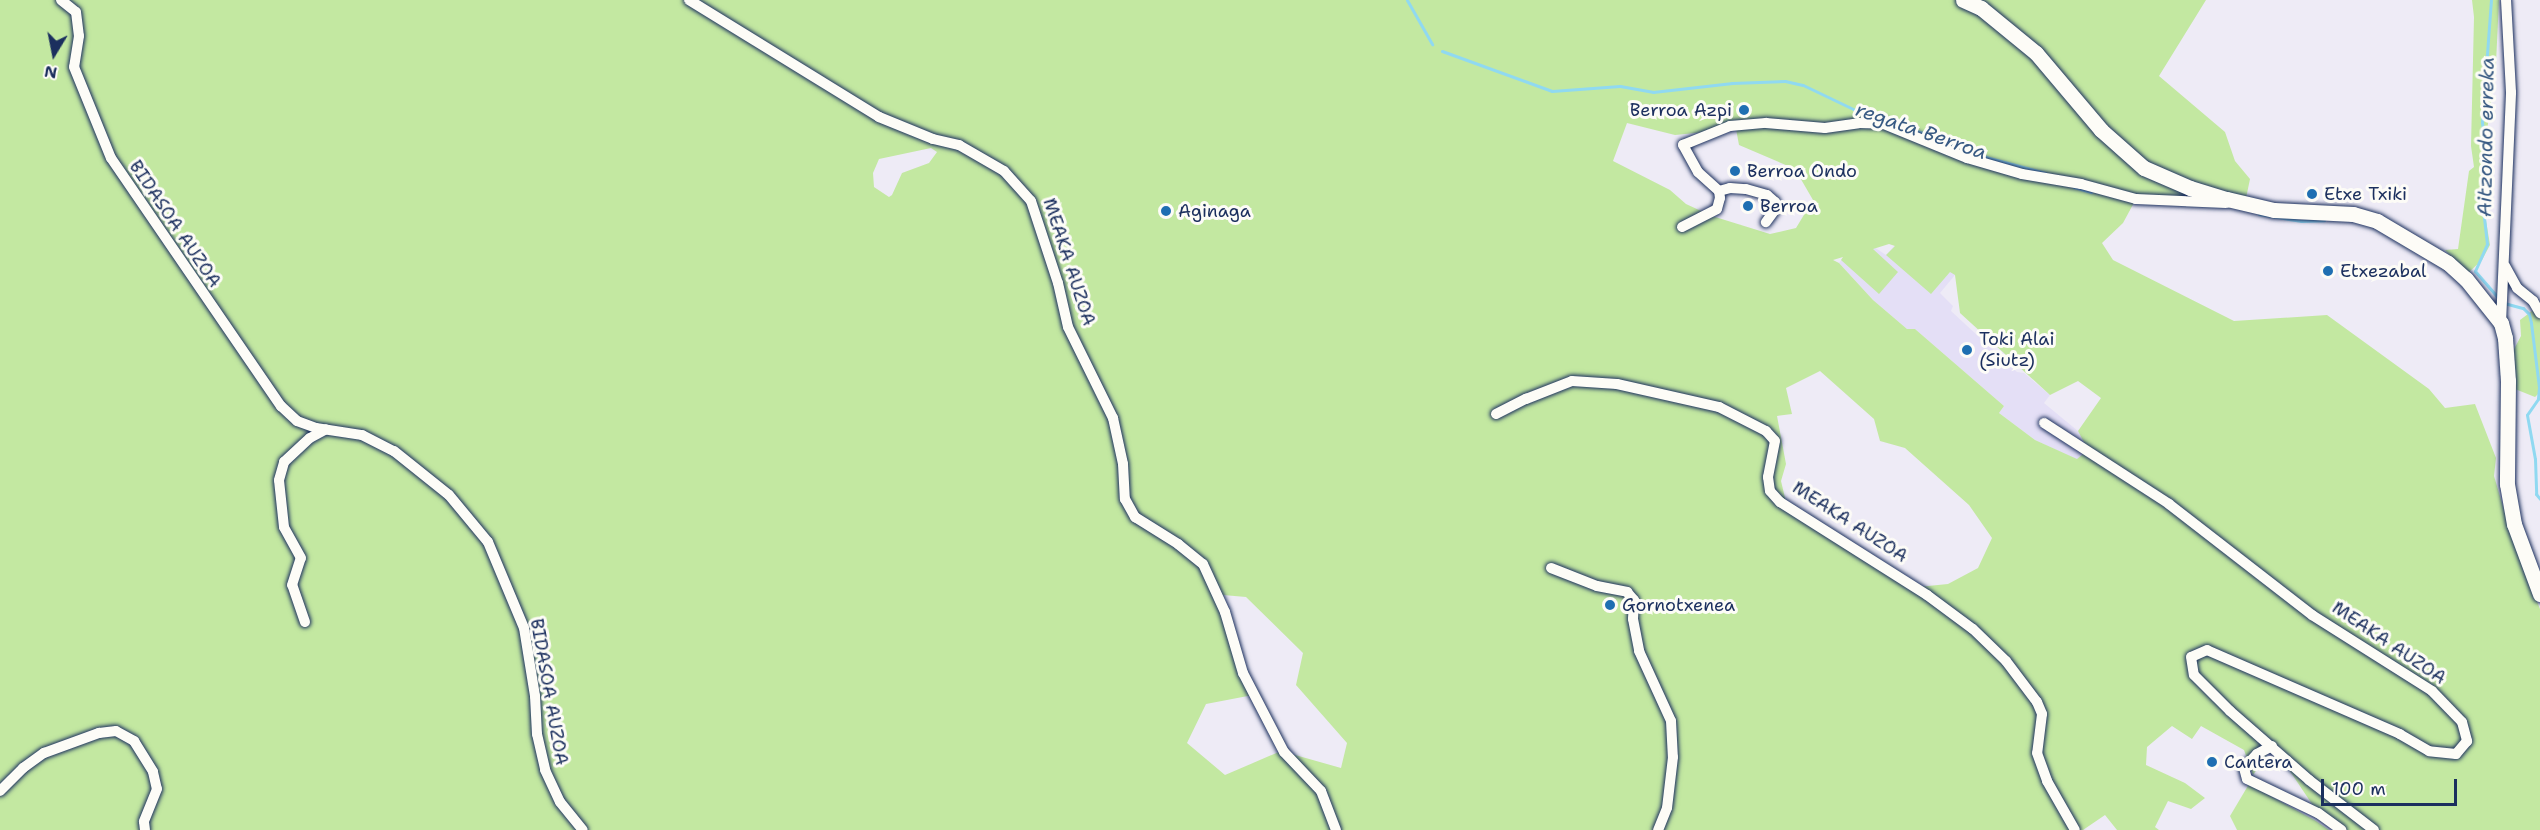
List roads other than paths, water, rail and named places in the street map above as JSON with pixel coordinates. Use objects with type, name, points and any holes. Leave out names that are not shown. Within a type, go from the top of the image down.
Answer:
[{"type":"street","name":"BIDASOA AUZOA","points":[[61,0],[76,12],[79,36],[74,67],[111,158],[281,406],[297,421],[362,435],[394,451],[449,495],[488,542],[524,628],[535,696],[537,734],[545,770],[560,802],[583,830]]},
{"type":"street","name":"MEAKA AUZOA","points":[[689,0],[777,52],[879,117],[933,139],[959,145],[1004,171],[1031,201],[1058,283],[1068,327],[1113,417],[1123,464],[1125,499],[1135,517],[1178,544],[1203,564],[1225,612],[1243,673],[1284,752],[1322,791],[1336,830]]},
{"type":"street","points":[[1963,0],[1981,8],[2036,53],[2101,130],[2144,168],[2190,188],[2245,203],[2300,213],[2353,214],[2378,221],[2448,263],[2501,316]]},
{"type":"street","points":[[2506,0],[2511,92],[2501,316],[2508,381],[2507,484],[2514,524],[2540,594]]},
{"type":"street","points":[[1719,191],[1698,172],[1683,145],[1730,126],[1766,123],[1825,128],[1859,123],[1884,124],[1967,158],[2022,174],[2080,184],[2136,199],[2245,203]]},
{"type":"street","points":[[1719,191],[1730,188],[1746,189],[1767,195],[1775,202],[1774,211],[1766,222]]},
{"type":"street","points":[[1682,227],[1717,209],[1719,191]]},
{"type":"street","points":[[2504,263],[2517,288],[2533,301],[2540,312]]},
{"type":"street","name":"MEAKA AUZOA","points":[[1496,414],[1526,399],[1572,381],[1617,384],[1719,406],[1766,431],[1775,441],[1768,477],[1770,491],[1780,502],[1927,595],[1973,628],[2006,662],[2037,702],[2042,714],[2037,753],[2047,782],[2075,830]]},
{"type":"street","name":"MEAKA AUZOA","points":[[2044,423],[2169,504],[2312,615],[2432,692],[2462,722],[2467,741],[2456,754],[2429,751],[2400,734],[2207,650],[2191,657],[2194,675],[2230,711],[2308,780],[2374,830]]},
{"type":"street","points":[[305,621],[291,585],[301,558],[284,527],[279,480],[284,462],[310,438],[326,429]]},
{"type":"street","points":[[1551,568],[1597,586],[1627,592],[1634,600],[1633,619],[1639,651],[1671,721],[1673,757],[1667,808],[1658,830]]},
{"type":"street","points":[[0,791],[23,768],[44,753],[99,733],[116,731],[134,741],[153,772],[157,789],[144,822],[145,830]]},
{"type":"street","points":[[2272,746],[2257,754],[2244,768],[2247,779],[2318,813],[2341,830]]},
{"type":"waterway","name":"regata Berroa","points":[[1407,0],[1432,44]]},
{"type":"waterway","name":"Aitzondo erreka","points":[[2475,271],[2487,244],[2482,200],[2486,151],[2482,122],[2491,0]]},
{"type":"waterway","name":"regata Berroa","points":[[1442,51],[1552,91],[1620,86],[1653,92],[1732,83],[1785,81],[1803,85],[1876,120]]},
{"type":"waterway","name":"regata Berroa","points":[[1906,127],[1989,158],[2045,173]]},
{"type":"waterway","name":"regata Berroa","points":[[2074,187],[2091,192]]},
{"type":"waterway","name":"regata Berroa","points":[[2259,214],[2301,221],[2324,220]]},
{"type":"waterway","points":[[2475,271],[2499,299]]},
{"type":"waterway","points":[[2504,303],[2523,308],[2529,314],[2531,323],[2539,387],[2538,399],[2527,415],[2535,459],[2536,494],[2540,499]]},
{"type":"place","name":"Berroa Azpi","points":[[1744,110]]},
{"type":"place","name":"Berroa Ondo","points":[[1735,171]]},
{"type":"place","name":"Etxe Txiki","points":[[2312,194]]},
{"type":"place","name":"Berroa","points":[[1748,206]]},
{"type":"place","name":"Aginaga","points":[[1166,211]]},
{"type":"place","name":"Etxezabal","points":[[2328,271]]},
{"type":"place","name":"Toki Alai (Siutz)","points":[[1967,350]]},
{"type":"place","name":"Gornotxenea","points":[[1610,605]]},
{"type":"place","name":"Cantera","points":[[2212,762]]}]
